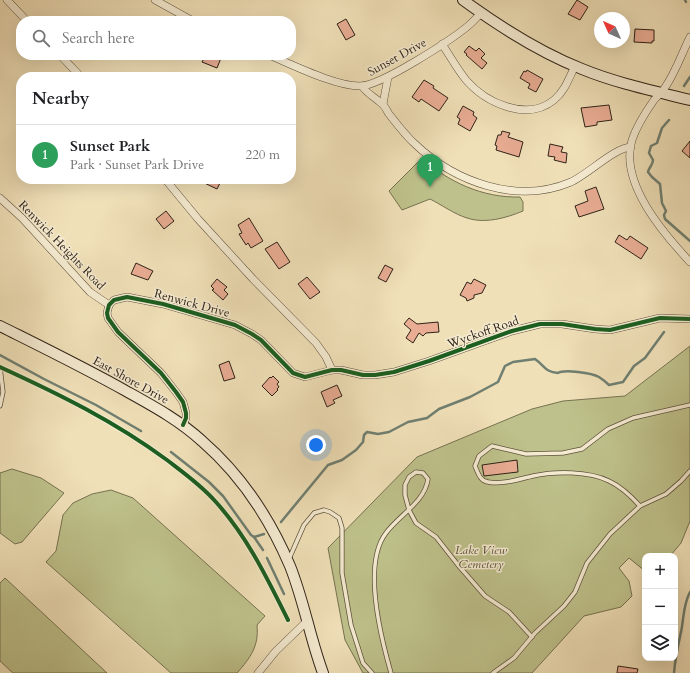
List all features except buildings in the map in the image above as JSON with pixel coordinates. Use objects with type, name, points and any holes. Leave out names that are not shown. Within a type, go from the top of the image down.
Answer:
[{"type":"street","points":[[7,0],[22,16]]},
{"type":"street","points":[[155,0],[184,16]]},
{"type":"street","points":[[463,0],[525,41],[574,66],[613,80],[690,100]]},
{"type":"street","name":"Sunset Drive","points":[[282,60],[329,79],[345,84],[362,86],[388,77],[442,44],[468,26],[481,13]]},
{"type":"street","points":[[690,37],[668,83],[653,102],[639,127],[631,147],[633,174],[645,205],[662,231],[690,262]]},
{"type":"street","points":[[442,44],[458,70],[473,86],[501,105],[520,110],[541,107],[554,100],[564,89],[574,66]]},
{"type":"street","points":[[65,60],[76,72]]},
{"type":"street","points":[[383,104],[388,77]]},
{"type":"street","points":[[362,86],[367,93],[383,104],[406,136],[429,156],[463,177],[497,188],[524,191],[543,190],[558,186],[583,175],[622,148],[631,147]]},
{"type":"street","points":[[169,184],[198,219],[243,268],[316,343],[326,357],[332,370]]},
{"type":"street","name":"Renwick Heights Road","points":[[0,198],[22,218],[90,292],[109,305]]},
{"type":"street","name":"Renwick Drive","points":[[109,305],[119,298],[127,297],[163,304],[235,325],[252,334],[261,340],[288,369],[298,376],[311,376],[332,370]]},
{"type":"street","points":[[109,305],[107,313],[112,325],[161,373],[183,402],[186,418],[183,425]]},
{"type":"street","name":"Wyckoff Road","points":[[332,370],[340,370],[363,375],[394,372],[512,331],[540,324],[562,324],[610,330],[660,318],[690,319]]},
{"type":"street","name":"East Shore Drive","points":[[0,326],[110,382],[161,411],[183,425],[202,441],[236,476],[258,506],[288,562],[323,673]]},
{"type":"street","points":[[258,673],[276,651],[307,620]]},
{"type":"lane","points":[[0,367],[3,392],[0,406]]},
{"type":"lane","points":[[640,506],[629,493],[611,481],[598,476],[573,473],[547,473],[501,483],[487,482],[481,479],[475,466],[479,456],[492,446],[526,454],[563,453],[582,449],[608,429],[633,418],[690,404]]},
{"type":"lane","points":[[494,673],[514,658],[532,637],[564,606],[575,592],[587,563],[610,534],[640,506],[666,494],[690,471]]},
{"type":"lane","points":[[390,673],[378,619],[374,584],[377,549],[386,533],[409,510],[427,487],[428,478],[423,473],[416,472],[409,477],[405,486],[405,495],[409,510],[416,523],[436,537],[485,596],[509,612],[532,637]]},
{"type":"lane","points":[[288,562],[304,525],[314,513],[324,510],[339,518],[342,528],[342,573],[351,625],[363,663],[372,673]]},
{"type":"green space","points":[[422,158],[432,167],[467,187],[493,195],[520,197],[523,202],[523,211],[510,216],[495,219],[474,220],[457,214],[430,199],[402,210],[389,191]]},
{"type":"green space","name":"Lake View Cemetery","points":[[690,346],[690,521],[681,543],[673,553],[642,553],[642,569],[629,558],[619,568],[629,581],[632,596],[621,607],[584,616],[532,673],[363,673],[345,640],[328,548],[417,457],[532,409],[563,401],[625,396]]},
{"type":"green space","points":[[12,469],[41,478],[64,493],[22,542],[15,544],[0,533],[0,473]]},
{"type":"green space","points":[[111,490],[133,498],[265,616],[257,625],[257,639],[253,651],[237,673],[171,673],[46,562],[56,551],[63,515],[73,503],[92,494]]},
{"type":"green space","points":[[5,578],[107,673],[13,673],[0,661],[0,583]]},
{"type":"waterway","points":[[684,86],[690,77]]},
{"type":"waterway","points":[[669,120],[662,128],[657,143],[651,146],[649,153],[653,162],[648,172],[660,184],[662,203],[666,211],[664,215],[665,219],[690,241]]},
{"type":"waterway","points":[[281,522],[328,465],[342,460],[356,450],[363,442],[364,435],[367,432],[378,434],[389,432],[408,422],[427,418],[439,409],[470,397],[498,382],[505,366],[513,362],[535,359],[550,371],[558,373],[572,371],[590,374],[599,377],[609,385],[623,382],[634,366],[645,358],[664,332]]},
{"type":"waterway","points":[[0,355],[96,405],[141,431]]},
{"type":"waterway","points":[[171,452],[209,482],[223,496],[251,535],[254,537],[264,534]]},
{"type":"waterway","points":[[254,537],[263,550]]},
{"type":"waterway","points":[[267,558],[284,594]]},
{"type":"waterway","points":[[674,673],[685,607],[690,592]]},
{"type":"cycle path","points":[[183,425],[186,418],[186,413],[183,402],[176,392],[161,373],[118,332],[108,318],[107,313],[109,305],[114,300],[127,297],[163,304],[235,325],[261,340],[293,373],[305,377],[332,370],[341,370],[363,375],[394,372],[512,331],[540,324],[562,324],[610,330],[660,318],[690,319]]},
{"type":"cycle path","points":[[0,367],[44,387],[127,433],[167,460],[198,484],[210,495],[226,514],[247,543],[288,620]]},
{"type":"place","name":"Sunset Park","points":[[430,187]]}]
